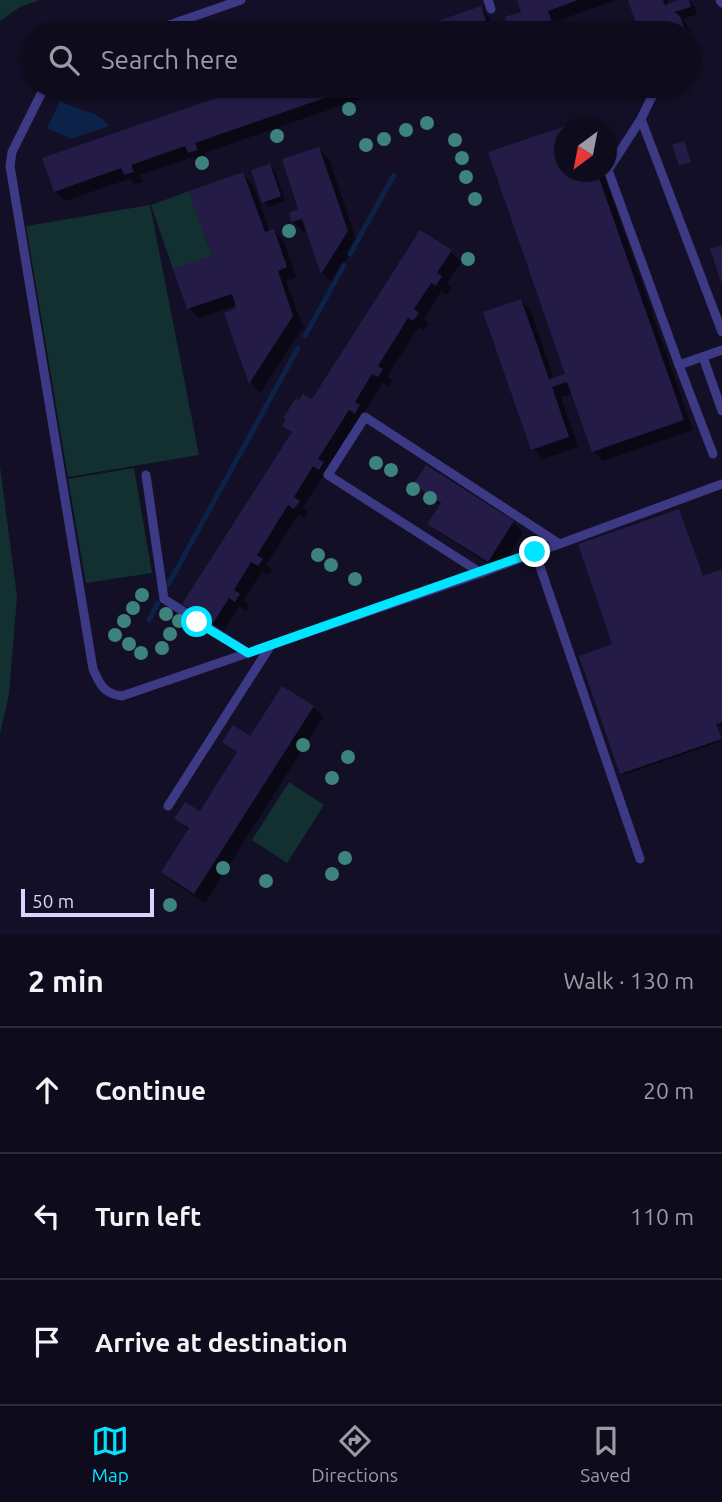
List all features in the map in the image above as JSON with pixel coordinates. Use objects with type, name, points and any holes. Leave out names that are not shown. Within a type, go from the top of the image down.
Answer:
[{"type":"lane","points":[[181,21],[241,0]]},
{"type":"lane","points":[[39,98],[12,152],[9,166],[93,668],[99,683],[110,695],[122,696],[248,653],[722,484]]},
{"type":"lane","points":[[651,98],[608,170],[713,454]]},
{"type":"lane","points":[[641,119],[722,332]]},
{"type":"lane","points":[[679,365],[722,349]]},
{"type":"lane","points":[[703,357],[722,411]]},
{"type":"lane","points":[[481,572],[328,475],[365,417],[558,543]]},
{"type":"lane","points":[[146,475],[164,599],[248,653]]},
{"type":"lane","points":[[535,552],[640,859]]},
{"type":"lane","points":[[168,806],[271,645]]},
{"type":"green space","points":[[0,0],[40,0],[20,7],[0,21]]},
{"type":"green space","points":[[189,191],[212,256],[173,269],[151,205]]},
{"type":"green space","points":[[150,205],[199,455],[68,477],[26,226]]},
{"type":"green space","points":[[0,466],[17,597],[9,694],[0,734]]},
{"type":"green space","points":[[134,468],[152,573],[86,583],[68,479]]},
{"type":"green space","points":[[289,782],[324,805],[287,863],[252,840]]},
{"type":"water","points":[[60,101],[99,117],[109,126],[71,139],[47,128]]},
{"type":"building","points":[[517,0],[578,0],[548,11],[552,21],[506,21],[505,17],[521,12]]},
{"type":"building","points":[[628,0],[663,0],[665,5],[689,0],[691,7],[674,12],[682,21],[635,21]]},
{"type":"building","points":[[481,6],[486,21],[438,21]]},
{"type":"building","points":[[216,98],[324,98],[195,143],[198,150],[188,153],[185,146],[131,165],[134,172],[124,175],[121,168],[54,192],[42,158]]},
{"type":"building","points":[[554,130],[554,182],[601,182],[684,420],[592,452],[567,382],[552,387],[569,437],[531,450],[483,312],[521,299],[549,379],[565,374],[488,152]]},
{"type":"building","points":[[684,141],[691,162],[679,166],[672,145]]},
{"type":"building","points":[[319,147],[348,231],[321,274],[302,219],[291,222],[289,213],[298,209],[282,159]]},
{"type":"building","points":[[270,164],[281,196],[262,203],[251,170]]},
{"type":"building","points":[[243,172],[265,232],[274,229],[287,267],[278,271],[293,316],[249,384],[224,313],[236,308],[232,294],[187,309],[173,269],[212,256],[189,191]]},
{"type":"building","points":[[420,230],[452,250],[437,273],[442,276],[436,286],[431,283],[414,309],[419,313],[413,321],[408,318],[378,366],[383,369],[378,377],[372,374],[355,402],[360,405],[355,414],[349,410],[318,459],[324,462],[319,470],[313,466],[294,497],[300,501],[294,509],[288,505],[257,555],[263,559],[258,566],[251,562],[234,590],[240,594],[235,602],[229,598],[213,623],[182,604],[292,432],[282,426],[286,420],[283,418],[296,398],[299,400],[303,394],[312,399]]},
{"type":"building","points":[[722,245],[722,284],[710,249]]},
{"type":"building","points":[[426,465],[514,521],[488,562],[427,524],[441,503],[413,485]]},
{"type":"building","points":[[679,509],[703,576],[722,569],[722,723],[716,724],[722,739],[620,774],[579,656],[612,644],[578,544]]},
{"type":"building","points":[[282,686],[314,706],[194,894],[161,872],[189,828],[174,819],[185,802],[200,811],[237,752],[222,742],[233,725],[250,736]]},
{"type":"waterway","points":[[350,254],[394,175]]},
{"type":"waterway","points":[[305,336],[344,265]]},
{"type":"waterway","points":[[168,585],[298,348]]},
{"type":"waterway","points":[[149,620],[158,603]]},
{"type":"route","points":[[197,622],[248,653],[535,552]]}]
